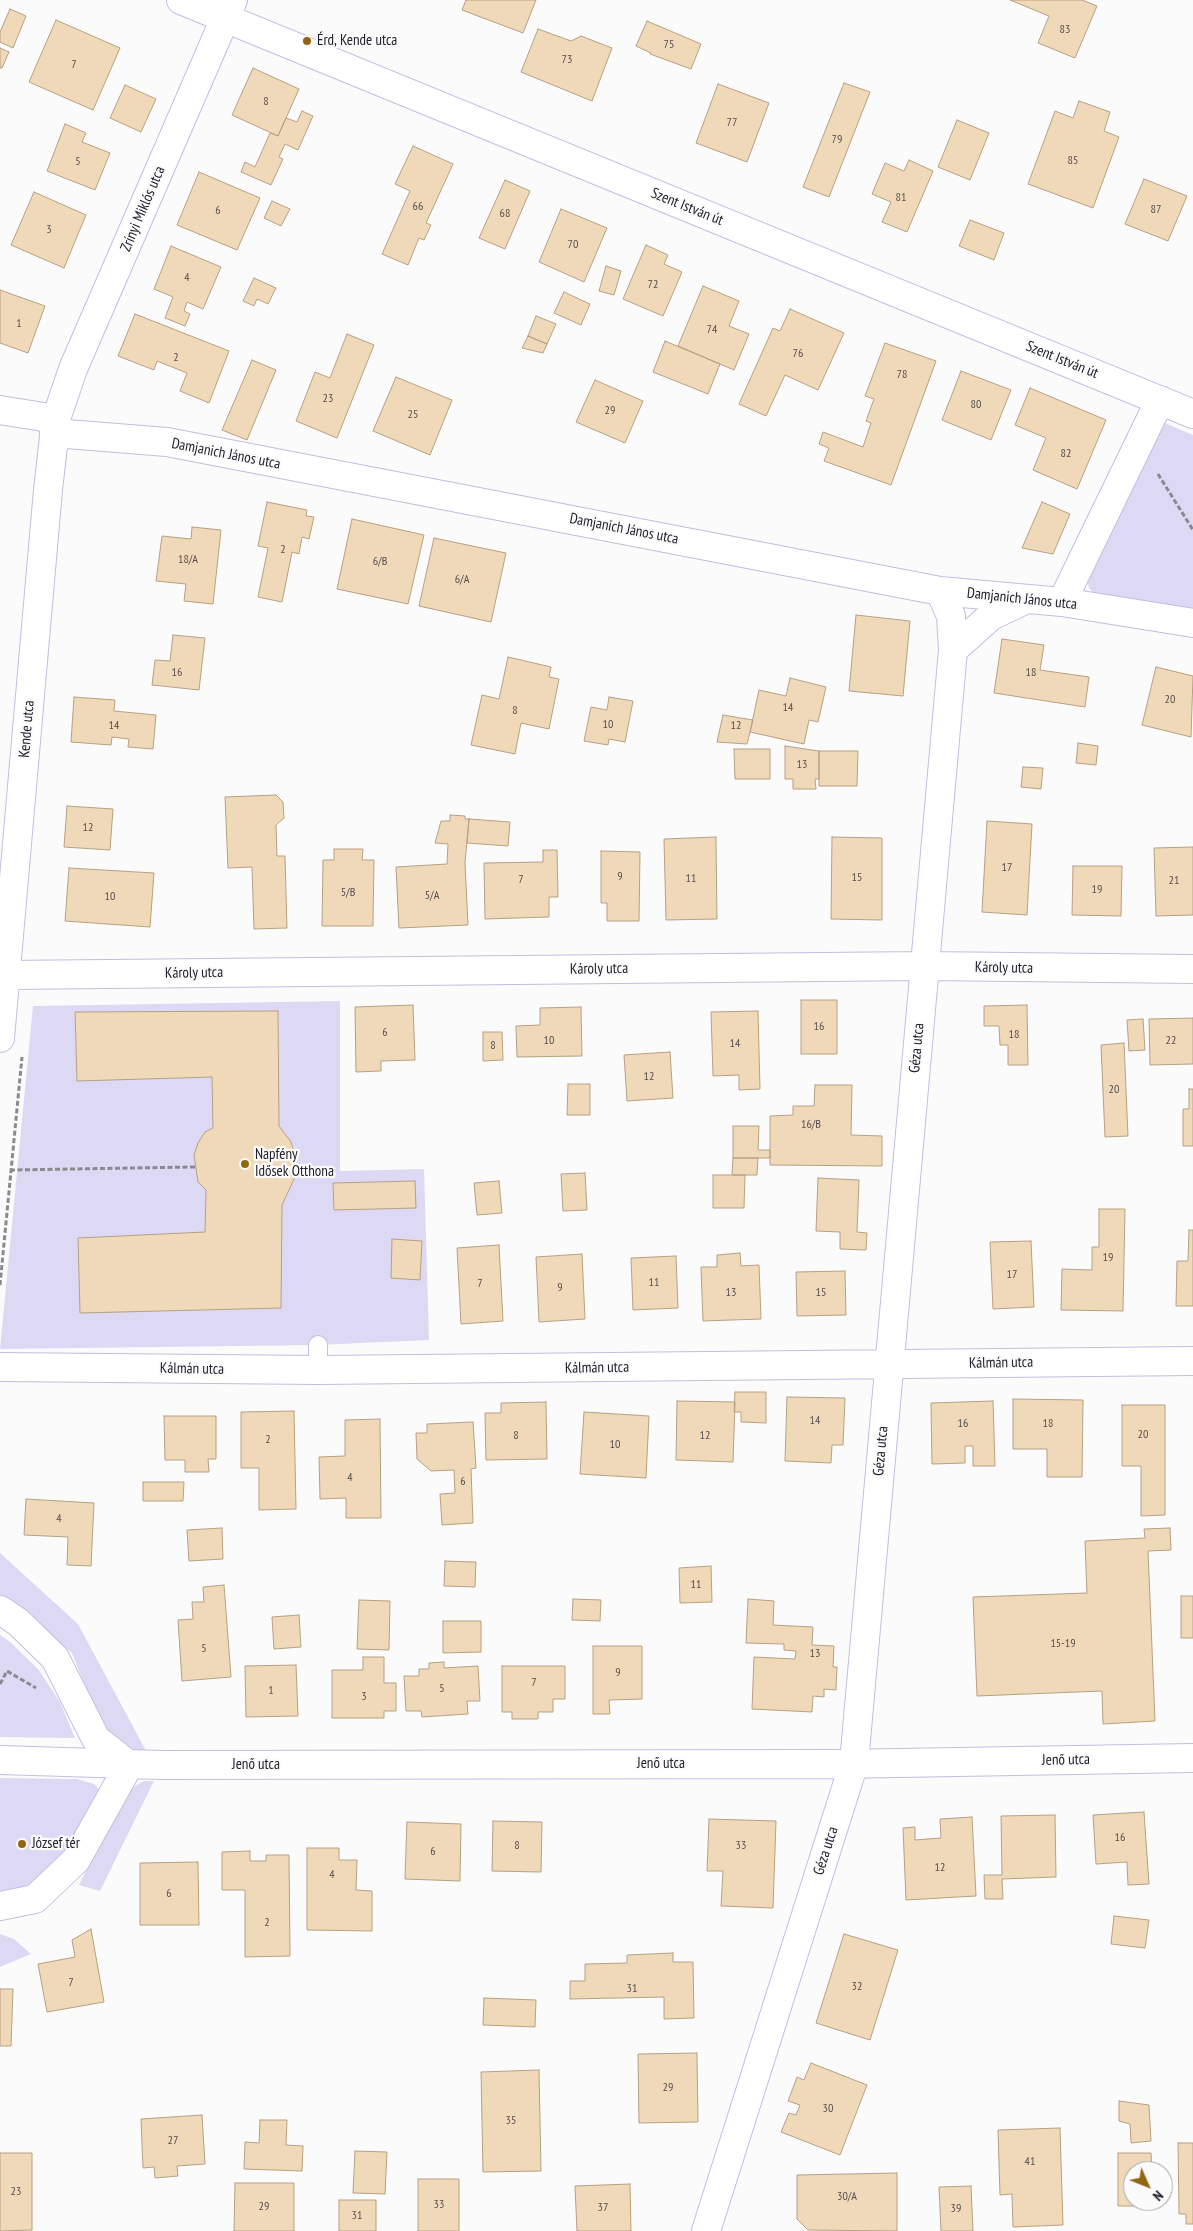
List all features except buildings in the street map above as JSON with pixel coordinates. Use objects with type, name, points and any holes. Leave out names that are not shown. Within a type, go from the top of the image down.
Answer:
[{"type":"street","name":"Szent István út","points":[[181,0],[230,9],[1193,414]]},
{"type":"street","name":"Zrínyi Miklós utca","points":[[55,426],[73,369],[230,9]]},
{"type":"street","points":[[1062,602],[1160,400]]},
{"type":"street","name":"Damjanich János utca","points":[[0,410],[55,426],[167,442],[940,591],[1062,602],[1193,623]]},
{"type":"street","name":"Kende utca","points":[[11,1045],[6,975],[55,426]]},
{"type":"street","name":"Géza utca","points":[[706,2231],[854,1763],[953,650],[950,616],[940,591]]},
{"type":"street","points":[[953,650],[991,616],[1028,598]]},
{"type":"street","name":"Károly utca","points":[[6,975],[925,966],[1193,970]]},
{"type":"street","name":"Kálmán utca","points":[[0,1367],[318,1358],[889,1365],[1193,1361]]},
{"type":"street","points":[[0,1610],[18,1622],[55,1658],[96,1739],[129,1765]]},
{"type":"street","name":"Jenő utca","points":[[129,1765],[854,1763],[1193,1758]]},
{"type":"street","points":[[0,1760],[79,1761],[129,1765]]},
{"type":"street","points":[[0,1906],[35,1899],[76,1860],[129,1765]]},
{"type":"path","points":[[1138,444],[1193,530]]},
{"type":"path","points":[[0,1285],[10,1170],[11,1045]]},
{"type":"path","points":[[10,1170],[195,1167]]},
{"type":"path","points":[[0,1684],[7,1671],[35,1687],[40,1695]]},
{"type":"shaded area","points":[[1165,423],[1193,435],[1193,619],[1100,600],[1089,588],[1086,574]]},
{"type":"shaded area","points":[[340,1001],[340,1171],[424,1169],[429,1340],[318,1345],[0,1349],[33,1006]]},
{"type":"shaded area","points":[[0,1553],[78,1624],[152,1762],[129,1761],[100,1723],[72,1653],[62,1645],[45,1645],[0,1602]]},
{"type":"shaded area","points":[[0,1635],[38,1669],[60,1702],[75,1738],[0,1737]]},
{"type":"shaded area","points":[[0,1778],[77,1779],[94,1784],[101,1792],[71,1853],[34,1889],[0,1899]]},
{"type":"shaded area","points":[[144,1781],[154,1781],[100,1891],[79,1885],[121,1802],[135,1786]]},
{"type":"shaded area","points":[[0,1934],[14,1939],[31,1954],[0,1967]]},
{"type":"place","name":"Érd, Kende utca","points":[[307,41]]},
{"type":"place","name":"Napfény Idősek Otthona","points":[[245,1164]]},
{"type":"place","name":"József tér","points":[[22,1844]]}]
